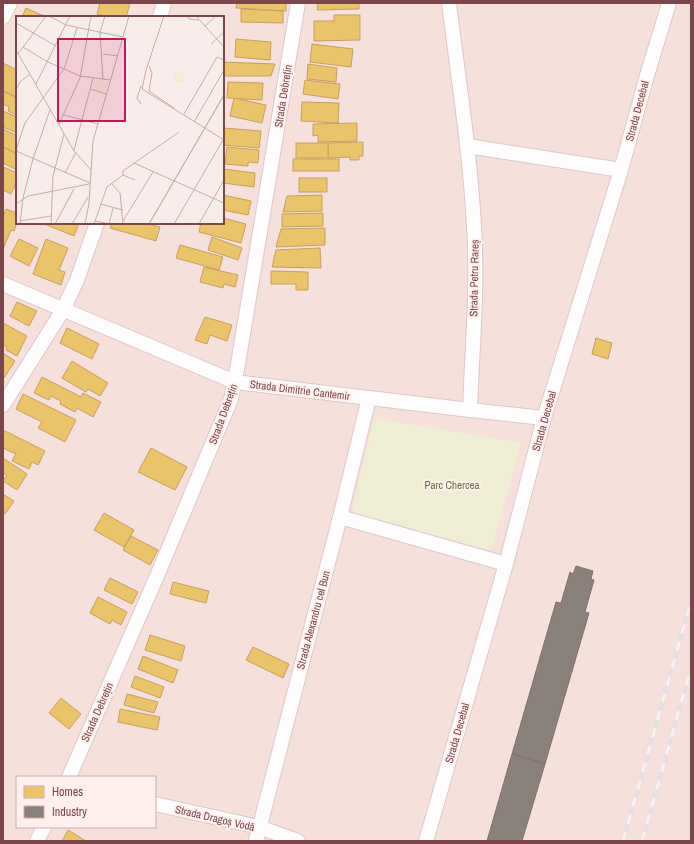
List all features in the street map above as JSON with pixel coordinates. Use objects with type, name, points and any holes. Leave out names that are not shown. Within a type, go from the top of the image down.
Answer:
[{"type":"street","points":[[3,17],[10,3]]},
{"type":"street","points":[[160,16],[164,3]]},
{"type":"street","name":"Strada Debrețin","points":[[69,776],[160,569],[231,399],[298,3]]},
{"type":"street","name":"Strada Petru Rareș","points":[[449,3],[467,146],[474,227],[475,281],[470,410]]},
{"type":"street","name":"Strada Decebal","points":[[426,841],[506,564],[544,418],[621,170],[669,3]]},
{"type":"street","points":[[467,146],[621,170]]},
{"type":"street","points":[[3,405],[63,310],[77,280],[97,224]]},
{"type":"street","name":"Strada Dimitrie Cantemir","points":[[3,284],[235,382],[544,418]]},
{"type":"street","name":"Strada Alexandru cel Bun","points":[[257,834],[340,517],[369,398]]},
{"type":"street","points":[[340,517],[506,564]]},
{"type":"street","name":"Strada Dragoș Vodă","points":[[156,804],[257,834],[298,841]]},
{"type":"street","points":[[37,841],[44,828]]},
{"type":"shaded area","points":[[3,3],[691,3],[691,841],[3,841]]},
{"type":"green space","name":"Parc Chercea","points":[[374,418],[521,443],[491,551],[352,513]]},
{"type":"building: Homes","points":[[100,3],[130,4],[126,16],[104,16],[97,14]]},
{"type":"building: Homes","points":[[237,3],[286,3],[286,11],[236,8]]},
{"type":"building: Homes","points":[[318,3],[359,3],[359,9],[317,10]]},
{"type":"building: Homes","points":[[26,8],[44,16],[22,16]]},
{"type":"building: Homes","points":[[241,9],[283,11],[283,23],[241,22]]},
{"type":"building: Homes","points":[[334,15],[360,15],[360,40],[314,41],[314,21],[334,21]]},
{"type":"building: Homes","points":[[236,39],[271,42],[270,60],[235,57]]},
{"type":"building: Homes","points":[[312,44],[353,49],[351,67],[310,62]]},
{"type":"building: Homes","points":[[224,62],[275,64],[271,76],[224,76]]},
{"type":"building: Homes","points":[[3,63],[16,70],[16,97],[3,91]]},
{"type":"building: Homes","points":[[308,64],[337,68],[336,82],[307,79]]},
{"type":"building: Homes","points":[[305,80],[340,84],[338,99],[303,94]]},
{"type":"building: Homes","points":[[228,82],[263,83],[262,100],[227,98]]},
{"type":"building: Homes","points":[[3,91],[16,98],[16,115],[8,111],[9,107],[3,104]]},
{"type":"building: Homes","points":[[234,98],[266,105],[262,123],[230,116]]},
{"type":"building: Homes","points":[[302,102],[339,103],[338,123],[301,121]]},
{"type":"building: Homes","points":[[3,111],[16,117],[16,133],[3,127]]},
{"type":"building: Homes","points":[[357,123],[357,141],[318,142],[318,135],[313,136],[313,124]]},
{"type":"building: Homes","points":[[224,128],[261,131],[259,148],[224,145]]},
{"type":"building: Homes","points":[[3,129],[16,136],[16,154],[3,147]]},
{"type":"building: Homes","points":[[363,142],[363,156],[359,156],[359,160],[350,160],[350,157],[328,158],[328,143]]},
{"type":"building: Homes","points":[[296,143],[328,143],[328,158],[296,158]]},
{"type":"building: Homes","points":[[3,147],[16,154],[16,170],[3,163]]},
{"type":"building: Homes","points":[[227,147],[259,150],[258,163],[248,162],[248,166],[225,164]]},
{"type":"building: Homes","points":[[293,159],[339,159],[339,171],[293,171]]},
{"type":"building: Homes","points":[[3,167],[16,173],[16,183],[11,194],[3,190]]},
{"type":"building: Homes","points":[[224,169],[255,173],[254,187],[224,183]]},
{"type":"building: Homes","points":[[299,178],[327,178],[327,192],[299,192]]},
{"type":"building: Homes","points":[[224,195],[251,201],[248,215],[224,210]]},
{"type":"building: Homes","points":[[322,195],[322,211],[283,212],[287,196]]},
{"type":"building: Homes","points":[[6,209],[16,213],[17,224],[14,231],[11,230],[3,249],[3,217]]},
{"type":"building: Homes","points":[[323,213],[323,226],[282,227],[282,214]]},
{"type":"building: Homes","points":[[224,218],[246,224],[241,243],[199,232],[201,224],[224,224]]},
{"type":"building: Homes","points":[[44,224],[79,224],[74,236]]},
{"type":"building: Homes","points":[[112,224],[148,224],[160,227],[156,241],[110,228]]},
{"type":"building: Homes","points":[[325,228],[325,245],[276,247],[281,229]]},
{"type":"building: Homes","points":[[212,237],[242,248],[238,260],[208,250]]},
{"type":"building: Homes","points":[[19,239],[38,248],[29,266],[10,256]]},
{"type":"building: Homes","points":[[46,239],[68,248],[59,270],[65,272],[61,285],[33,274]]},
{"type":"building: Homes","points":[[180,245],[223,257],[219,270],[176,258]]},
{"type":"building: Homes","points":[[320,248],[321,268],[272,267],[276,250]]},
{"type":"building: Homes","points":[[204,267],[238,275],[235,287],[224,284],[223,288],[200,282]]},
{"type":"building: Homes","points":[[271,271],[308,272],[308,290],[296,290],[296,284],[271,284]]},
{"type":"building: Homes","points":[[17,302],[37,311],[29,326],[10,316]]},
{"type":"building: Homes","points":[[205,317],[232,325],[227,341],[210,335],[207,344],[195,340]]},
{"type":"building: Homes","points":[[3,323],[27,336],[17,356],[6,350],[7,347],[3,345]]},
{"type":"building: Homes","points":[[67,328],[99,344],[92,359],[60,343]]},
{"type":"building: Homes","points":[[596,338],[612,343],[608,359],[592,354]]},
{"type":"building: Homes","points":[[3,353],[15,361],[4,378],[3,377]]},
{"type":"building: Homes","points":[[72,361],[108,383],[100,396],[88,389],[86,392],[62,378]]},
{"type":"building: Homes","points":[[42,377],[81,397],[83,393],[101,402],[93,417],[77,408],[75,412],[60,404],[61,401],[51,396],[49,400],[34,393]]},
{"type":"building: Homes","points":[[23,394],[76,420],[65,442],[38,428],[42,422],[16,409]]},
{"type":"building: Homes","points":[[3,430],[45,451],[38,465],[32,462],[29,469],[12,461],[16,454],[3,448]]},
{"type":"building: Homes","points":[[151,448],[187,467],[175,490],[138,472]]},
{"type":"building: Homes","points":[[3,458],[27,474],[17,490],[3,481],[7,475],[3,473]]},
{"type":"building: Homes","points":[[3,494],[14,501],[5,514],[3,513]]},
{"type":"building: Homes","points":[[104,513],[134,530],[124,547],[94,530]]},
{"type":"building: Homes","points":[[131,536],[158,550],[150,565],[123,550]]},
{"type":"building: Homes","points":[[110,578],[138,592],[132,604],[104,590]]},
{"type":"building: Homes","points":[[173,582],[209,591],[206,603],[170,594]]},
{"type":"building: Homes","points":[[98,597],[127,612],[121,625],[112,620],[110,624],[90,613]]},
{"type":"building: Homes","points":[[150,635],[185,646],[181,661],[145,650]]},
{"type":"building: Homes","points":[[253,647],[289,664],[283,678],[246,660]]},
{"type":"building: Homes","points":[[143,656],[178,670],[173,683],[138,669]]},
{"type":"building: Homes","points":[[135,676],[164,687],[160,698],[131,687]]},
{"type":"building: Homes","points":[[127,694],[158,702],[154,713],[124,705]]},
{"type":"building: Homes","points":[[61,698],[81,714],[69,729],[49,713]]},
{"type":"building: Homes","points":[[120,709],[160,717],[157,730],[118,722]]},
{"type":"building: Homes","points":[[68,830],[86,841],[62,841]]},
{"type":"building: Industry","points":[[576,566],[593,571],[591,579],[594,580],[585,612],[589,613],[545,764],[512,754],[556,602],[561,603],[570,572],[573,574]]},
{"type":"building: Industry","points":[[512,754],[545,764],[522,841],[487,841]]},
{"type":"railway","points":[[623,841],[691,601]]},
{"type":"railway","points":[[642,841],[691,668]]}]
